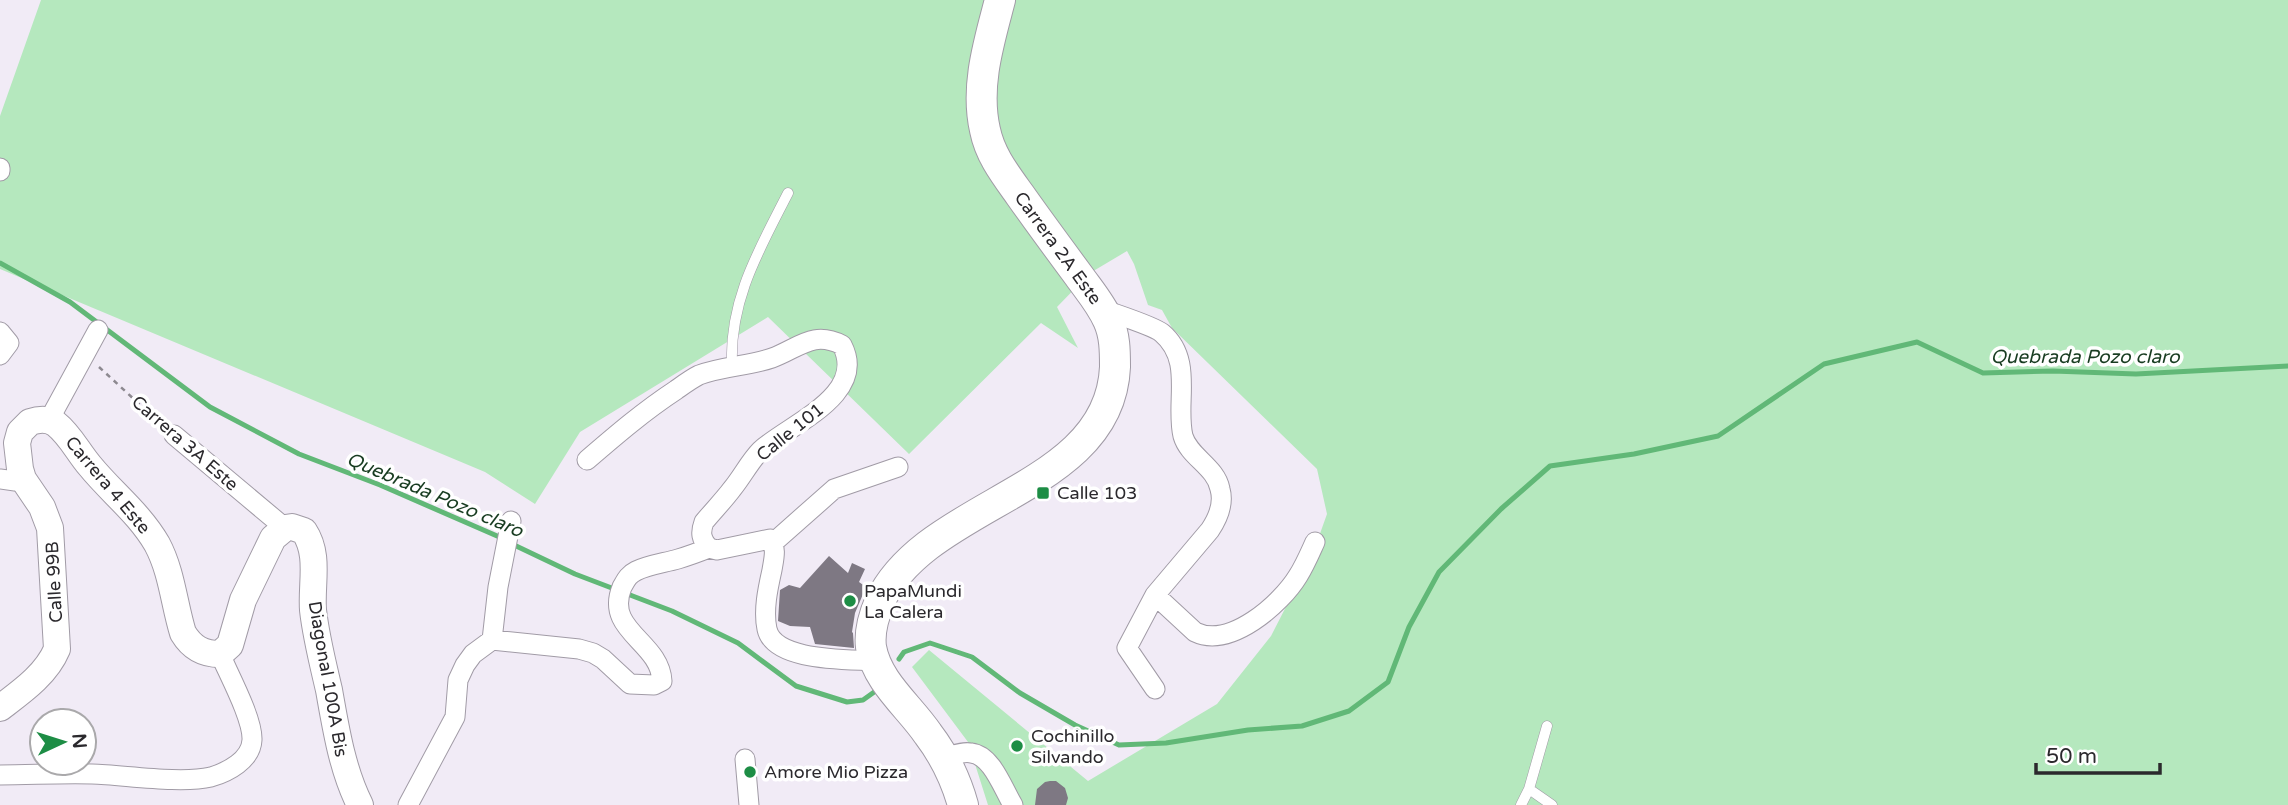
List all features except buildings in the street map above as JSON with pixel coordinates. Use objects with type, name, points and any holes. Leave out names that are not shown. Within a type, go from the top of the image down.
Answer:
[{"type":"main road","name":"Carrera 2A Este","points":[[876,661],[870,639],[873,619],[885,591],[898,573],[937,537],[1049,471],[1072,453],[1092,430],[1104,409],[1114,371],[1114,339],[1109,322],[1001,169],[985,129],[981,88],[1000,0]]},
{"type":"main road","points":[[876,661],[891,689],[929,734],[953,777],[963,805]]},
{"type":"street","points":[[1102,309],[1162,333],[1171,345],[1179,362],[1183,387],[1181,420],[1184,440],[1213,474],[1220,488],[1218,518],[1155,595],[1127,648],[1155,689]]},
{"type":"street","points":[[49,420],[98,330]]},
{"type":"street","name":"Calle 101","points":[[587,460],[646,409],[697,376],[763,361],[806,341],[825,338],[842,345],[847,361],[847,378],[833,397],[760,452],[733,489],[710,514],[701,532],[703,541],[709,548]]},
{"type":"street","name":"Calle 99B","points":[[0,708],[50,664],[57,649],[52,537],[43,507],[12,479],[20,469],[17,443],[20,432],[30,422],[49,420]]},
{"type":"street","name":"Carrera 4 Este","points":[[49,420],[70,439],[98,476],[129,506],[157,545],[180,624],[188,642],[203,652],[220,654]]},
{"type":"street","name":"Carrera 3A Este","points":[[174,435],[285,528]]},
{"type":"street","points":[[773,543],[834,489],[898,467]]},
{"type":"street","points":[[492,640],[498,587],[510,525]]},
{"type":"street","points":[[0,775],[90,774],[176,779],[210,777],[243,761],[250,750],[251,729],[220,654],[230,645],[243,600],[265,553],[273,538],[285,528]]},
{"type":"street","name":"Diagonal 100A Bis","points":[[285,528],[304,531],[313,549],[312,596],[316,631],[345,767],[360,805]]},
{"type":"street","points":[[408,805],[456,717],[458,680],[473,654],[492,640],[579,649],[603,659],[631,684],[654,685],[662,681],[661,669],[619,616],[617,604],[622,588],[636,571],[709,548],[717,551],[770,538],[775,551],[765,615],[767,632],[776,643],[802,655],[876,661]]},
{"type":"street","points":[[1155,595],[1195,632],[1202,635],[1228,633],[1245,627],[1274,605],[1297,578],[1315,542]]},
{"type":"street","points":[[943,758],[965,752],[979,755],[988,762],[1013,805]]},
{"type":"street","points":[[745,759],[749,805]]},
{"type":"lane","points":[[733,366],[731,346],[734,320],[743,287],[755,257],[788,193]]},
{"type":"lane","points":[[1521,805],[1530,789],[1547,726]]},
{"type":"lane","points":[[1530,789],[1552,805]]},
{"type":"path","name":"Carrera 3A Este","points":[[86,356],[174,435]]},
{"type":"green space","points":[[41,0],[2288,0],[2288,805],[988,805],[968,742],[912,667],[929,650],[1088,781],[1217,704],[1271,636],[1312,556],[1327,514],[1317,469],[1172,328],[1162,310],[1148,305],[1127,251],[1090,273],[1057,307],[1078,348],[1041,323],[909,454],[768,317],[580,432],[535,504],[485,472],[0,269],[0,116]]},
{"type":"waterway","name":"Quebrada Pozo claro","points":[[0,263],[70,302],[210,407],[299,454],[380,485],[504,539]]},
{"type":"waterway","name":"Quebrada Pozo claro","points":[[899,659],[904,652],[930,643],[972,657],[1020,693],[1075,725],[1119,745],[1166,743],[1248,730],[1302,726],[1349,711],[1388,682],[1409,627],[1439,572],[1501,509],[1550,466],[1634,454],[1718,436],[1824,364],[1917,342],[1983,373],[2053,371],[2136,374],[2288,366]]},
{"type":"waterway","name":"Quebrada Pozo claro","points":[[512,544],[575,574],[672,611],[738,643],[796,686],[847,702],[863,700],[877,690]]},
{"type":"place","name":"Calle 103","points":[[1043,493]]},
{"type":"place","name":"PapaMundi La Calera","points":[[850,601]]},
{"type":"place","name":"Cochinillo Silvando","points":[[1017,746]]},
{"type":"place","name":"Amore Mio Pizza","points":[[750,772]]}]
